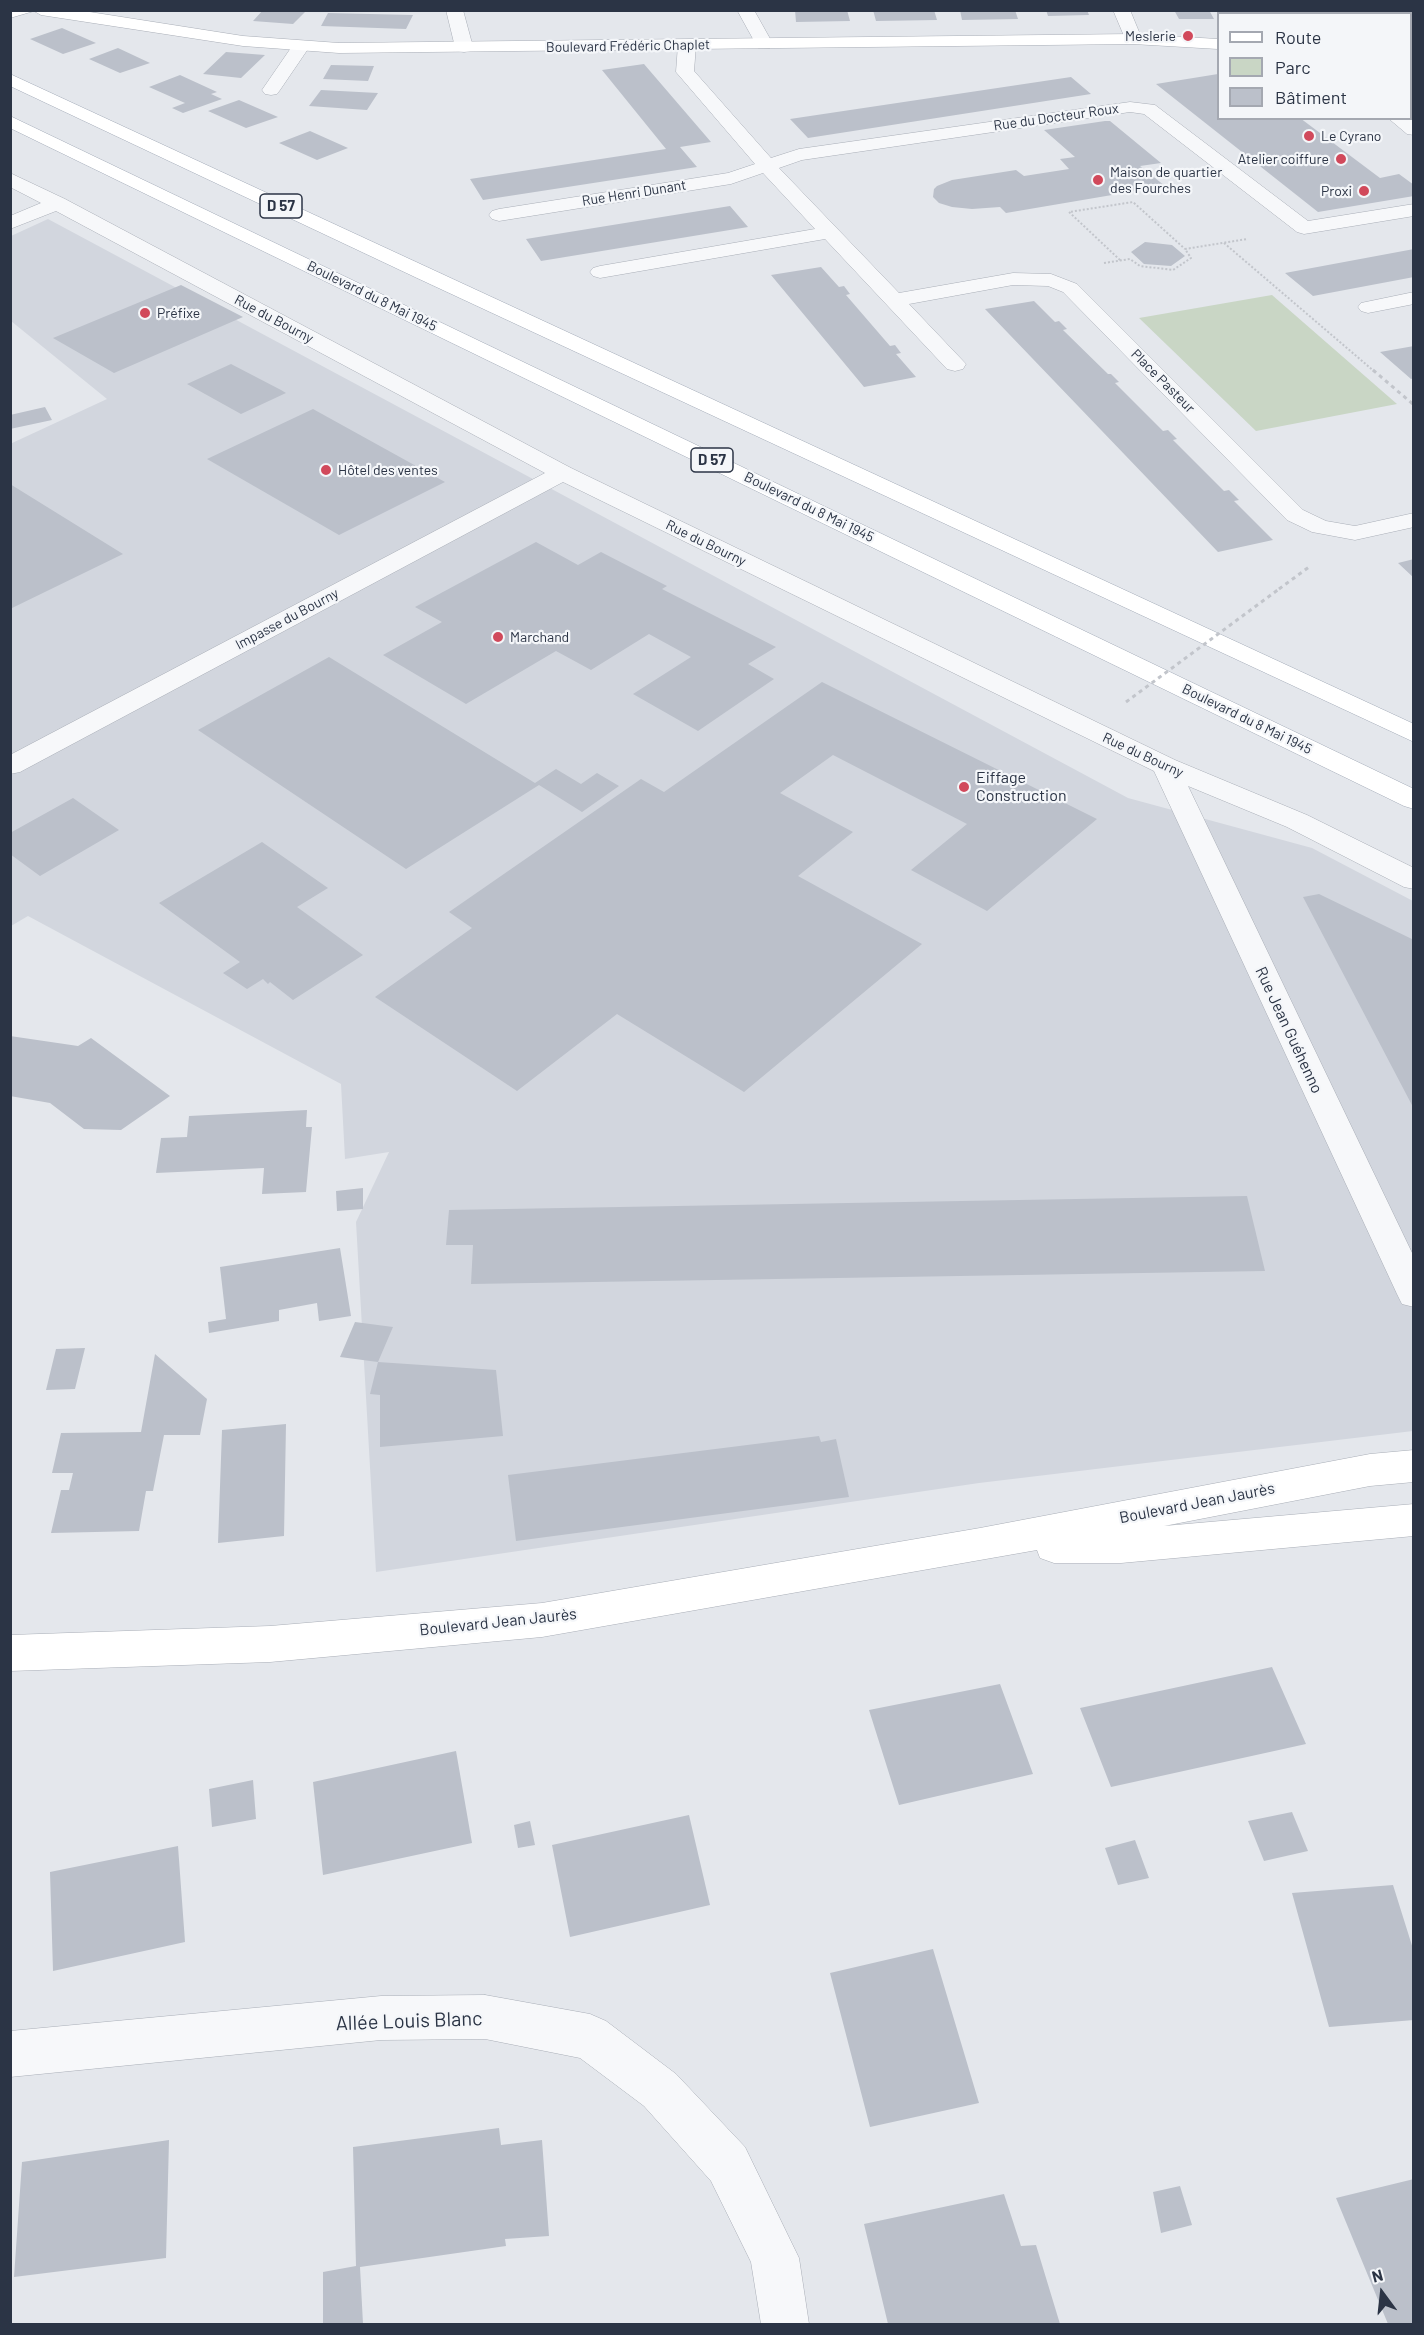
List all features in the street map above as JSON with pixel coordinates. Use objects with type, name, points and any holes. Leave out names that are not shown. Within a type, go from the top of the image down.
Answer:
[{"type":"main road","points":[[10,13],[26,10]]},
{"type":"main road","name":"Boulevard Frédéric Chaplet","points":[[41,10],[243,41],[339,48],[1133,39],[1217,44]]},
{"type":"main road","name":"D 57","points":[[10,79],[1413,734]]},
{"type":"main road","name":"Boulevard du 8 Mai 1945","points":[[10,121],[1413,800]]},
{"type":"main road","name":"Boulevard Jean Jaurès","points":[[10,1653],[270,1644],[542,1620],[980,1545],[1370,1470],[1413,1466]]},
{"type":"main road","name":"Boulevard Jean Jaurès","points":[[980,1545],[1121,1546],[1413,1520]]},
{"type":"street","points":[[454,10],[464,47]]},
{"type":"street","points":[[745,10],[764,44]]},
{"type":"street","points":[[1121,10],[1133,39]]},
{"type":"street","points":[[687,45],[685,72],[767,166],[955,364]]},
{"type":"street","points":[[271,90],[301,46]]},
{"type":"street","name":"Rue du Docteur Roux","points":[[767,166],[799,155],[1112,108],[1149,109],[1304,228]]},
{"type":"street","points":[[1400,120],[1413,130]]},
{"type":"street","name":"Rue Henri Dunant","points":[[499,215],[731,178],[767,166]]},
{"type":"street","name":"Rue du Bourny","points":[[10,179],[58,202],[563,473],[1165,766],[1297,821],[1413,880]]},
{"type":"street","points":[[10,223],[58,202]]},
{"type":"street","points":[[1304,228],[1413,210]]},
{"type":"street","points":[[600,272],[830,232]]},
{"type":"street","name":"Place Pasteur","points":[[894,300],[1013,279],[1051,280],[1070,288],[1295,515],[1320,527],[1355,533],[1413,520]]},
{"type":"street","points":[[1368,307],[1413,298]]},
{"type":"street","name":"Impasse du Bourny","points":[[10,766],[563,473]]},
{"type":"street","name":"Rue Jean Guéhenno","points":[[1165,766],[1413,1294]]},
{"type":"street","name":"Allée Louis Blanc","points":[[10,2054],[381,2018],[484,2017],[590,2037],[660,2090],[728,2164],[775,2258],[785,2325]]},
{"type":"path","points":[[1051,280],[1065,269],[1130,259],[1140,266],[1173,270],[1191,258],[1185,249],[1133,202],[1070,212],[1120,260]]},
{"type":"path","points":[[1185,249],[1304,228]]},
{"type":"path","points":[[1224,243],[1413,405]]},
{"type":"path","points":[[1126,702],[1279,589]]},
{"type":"shaded area","points":[[48,219],[1128,798],[1312,848],[1413,901],[1413,1431],[979,1483],[376,1572],[356,1222],[389,1152],[345,1159],[341,1084],[28,916],[11,926],[10,444],[107,399],[11,321],[11,236]]},
{"type":"green space","points":[[1272,295],[1397,404],[1256,431],[1139,318]]},
{"type":"building","points":[[263,10],[305,12],[293,24],[253,21]]},
{"type":"building","points":[[795,10],[847,10],[850,21],[796,22]]},
{"type":"building","points":[[873,10],[934,10],[937,20],[876,21]]},
{"type":"building","points":[[960,10],[1015,10],[1018,19],[962,20]]},
{"type":"building","points":[[1046,10],[1087,10],[1089,15],[1048,16]]},
{"type":"building","points":[[1174,10],[1209,10],[1214,19],[1179,19]]},
{"type":"building","points":[[1241,10],[1340,10],[1340,12],[1241,12]]},
{"type":"building","points":[[328,13],[413,15],[406,29],[321,26]]},
{"type":"building","points":[[62,28],[96,43],[63,54],[30,39]]},
{"type":"building","points":[[118,48],[150,63],[120,73],[89,59]]},
{"type":"building","points":[[226,52],[265,55],[241,78],[203,74]]},
{"type":"building","points":[[644,64],[711,142],[680,147],[697,167],[483,200],[470,179],[666,149],[602,70]]},
{"type":"building","points":[[331,65],[374,66],[368,81],[323,79]]},
{"type":"building","points":[[1217,74],[1217,120],[1303,120],[1380,178],[1399,174],[1414,185],[1414,196],[1318,212],[1156,84]]},
{"type":"building","points":[[180,75],[217,92],[211,94],[222,99],[183,113],[172,108],[185,103],[149,87]]},
{"type":"building","points":[[1071,77],[1091,94],[808,138],[790,119]]},
{"type":"building","points":[[321,90],[378,93],[367,110],[309,106]]},
{"type":"building","points":[[239,100],[278,117],[246,128],[208,111]]},
{"type":"building","points":[[1110,121],[1161,163],[1140,166],[1165,186],[1006,213],[1000,207],[972,209],[952,207],[939,203],[933,197],[937,186],[952,180],[1016,170],[1024,176],[1069,169],[1060,159],[1075,157],[1044,130]]},
{"type":"building","points":[[310,131],[348,148],[317,160],[279,143]]},
{"type":"building","points":[[730,206],[748,227],[541,261],[526,239]]},
{"type":"building","points":[[1145,242],[1172,245],[1185,256],[1171,266],[1144,264],[1131,252]]},
{"type":"building","points":[[1414,249],[1414,277],[1313,296],[1285,273]]},
{"type":"building","points":[[821,267],[839,287],[844,286],[850,294],[846,295],[890,346],[895,345],[901,353],[896,354],[916,377],[864,387],[771,275]]},
{"type":"building","points":[[181,285],[243,317],[114,373],[53,338]]},
{"type":"building","points":[[1034,301],[1055,322],[1059,321],[1067,329],[1063,330],[1119,382],[1115,383],[1163,431],[1168,430],[1177,439],[1173,440],[1224,491],[1229,490],[1239,500],[1234,501],[1273,540],[1218,552],[985,309]]},
{"type":"building","points":[[1414,346],[1414,378],[1411,379],[1380,352]]},
{"type":"building","points":[[231,364],[286,393],[241,414],[187,384]]},
{"type":"building","points":[[45,407],[52,420],[10,429],[10,415]]},
{"type":"building","name":"Hôtel des ventes","points":[[313,409],[445,482],[339,535],[207,459]]},
{"type":"building","points":[[10,484],[123,554],[10,609]]},
{"type":"building","name":"Marchand","points":[[536,542],[578,565],[601,552],[667,586],[662,589],[776,647],[748,664],[774,679],[698,731],[633,694],[691,657],[649,634],[591,670],[556,651],[466,704],[383,655],[442,622],[415,607]]},
{"type":"building","points":[[1414,559],[1414,578],[1398,563]]},
{"type":"building","points":[[329,657],[535,783],[556,769],[581,784],[597,773],[619,786],[582,812],[539,785],[406,869],[198,730]]},
{"type":"building","points":[[822,682],[1097,819],[987,911],[911,870],[967,824],[833,755],[780,793],[853,832],[798,876],[922,944],[744,1092],[617,1014],[517,1091],[375,997],[472,928],[449,912],[641,779],[664,792]]},
{"type":"building","points":[[73,798],[119,830],[40,876],[10,854],[10,833]]},
{"type":"building","points":[[262,842],[328,888],[297,907],[363,955],[293,1000],[263,979],[247,989],[223,973],[240,962],[159,903]]},
{"type":"building","points":[[1319,894],[1414,940],[1414,1109],[1303,897]]},
{"type":"building","points":[[10,1036],[78,1046],[91,1038],[170,1096],[121,1130],[84,1129],[50,1103],[10,1096]]},
{"type":"building","points":[[307,1110],[306,1127],[312,1127],[306,1192],[262,1194],[264,1168],[156,1173],[161,1138],[187,1137],[189,1116]]},
{"type":"building","points":[[363,1188],[363,1209],[337,1211],[336,1191]]},
{"type":"building","points":[[1247,1196],[1265,1271],[471,1284],[473,1245],[446,1245],[449,1210]]},
{"type":"building","points":[[340,1248],[351,1316],[319,1321],[317,1303],[279,1310],[279,1321],[209,1333],[208,1322],[226,1319],[220,1267]]},
{"type":"building","points":[[355,1322],[393,1327],[378,1362],[340,1357]]},
{"type":"building","points":[[85,1348],[75,1389],[46,1390],[56,1349]]},
{"type":"building","points":[[155,1354],[207,1399],[200,1435],[164,1435],[153,1491],[146,1491],[139,1531],[51,1533],[61,1490],[69,1490],[73,1473],[52,1473],[61,1433],[141,1432]]},
{"type":"building","points":[[378,1362],[496,1370],[503,1436],[380,1447],[380,1395],[370,1394]]},
{"type":"building","points":[[286,1424],[284,1536],[218,1543],[222,1430]]},
{"type":"building","points":[[819,1436],[821,1442],[836,1439],[849,1497],[516,1541],[508,1475]]},
{"type":"building","points":[[1272,1667],[1306,1744],[1111,1787],[1080,1708]]},
{"type":"building","points":[[1000,1684],[1033,1774],[899,1805],[869,1710]]},
{"type":"building","points":[[456,1751],[472,1843],[323,1875],[313,1782]]},
{"type":"building","points":[[253,1780],[256,1819],[212,1827],[209,1789]]},
{"type":"building","points":[[1292,1812],[1308,1851],[1264,1861],[1248,1821]]},
{"type":"building","points":[[689,1815],[710,1905],[570,1937],[552,1845]]},
{"type":"building","points":[[530,1821],[535,1845],[518,1848],[514,1825]]},
{"type":"building","points":[[1135,1840],[1149,1878],[1118,1885],[1105,1848]]},
{"type":"building","points":[[178,1846],[185,1942],[53,1971],[50,1872]]},
{"type":"building","points":[[1393,1885],[1414,1952],[1414,2020],[1329,2027],[1292,1893]]},
{"type":"building","points":[[933,1949],[979,2103],[870,2127],[830,1973]]},
{"type":"building","points":[[499,2128],[501,2145],[542,2140],[549,2236],[505,2239],[506,2246],[360,2267],[363,2324],[323,2324],[323,2272],[356,2266],[353,2147]]},
{"type":"building","points":[[169,2140],[166,2258],[14,2277],[22,2162]]},
{"type":"building","points":[[1414,2179],[1414,2324],[1388,2324],[1336,2198]]},
{"type":"building","points":[[1180,2186],[1192,2225],[1161,2233],[1153,2192]]},
{"type":"building","points":[[1004,2194],[1021,2246],[1036,2245],[1060,2324],[888,2324],[864,2224]]},
{"type":"place","name":"Meslerie","points":[[1188,36]]},
{"type":"place","name":"Le Cyrano","points":[[1309,136]]},
{"type":"place","name":"Atelier coiffure","points":[[1341,159]]},
{"type":"place","name":"Maison de quartier des Fourches","points":[[1098,180]]},
{"type":"place","name":"Proxi","points":[[1364,191]]},
{"type":"place","name":"Préfixe","points":[[145,313]]},
{"type":"place","name":"Hôtel des ventes","points":[[326,470]]},
{"type":"place","name":"Marchand","points":[[498,637]]},
{"type":"place","name":"Eiffage Construction","points":[[964,787]]}]
